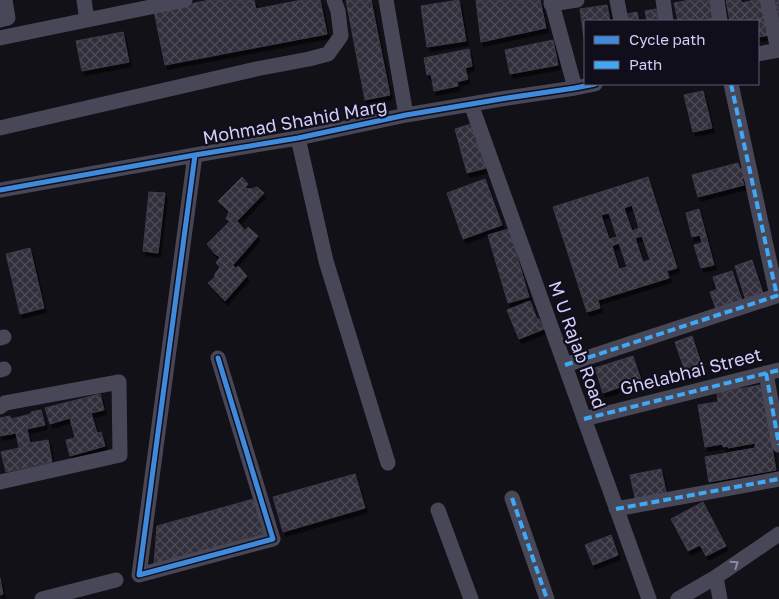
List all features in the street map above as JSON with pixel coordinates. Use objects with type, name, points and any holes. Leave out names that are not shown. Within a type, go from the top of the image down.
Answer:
[{"type":"street","points":[[0,20],[8,18],[5,0]]},
{"type":"street","points":[[84,0],[87,20]]},
{"type":"street","points":[[0,38],[185,0]]},
{"type":"street","points":[[0,128],[328,54],[341,36],[338,11],[334,0]]},
{"type":"street","points":[[386,0],[406,115]]},
{"type":"street","points":[[575,88],[551,2],[577,0]]},
{"type":"street","points":[[618,0],[621,20]]},
{"type":"street","points":[[662,0],[666,20]]},
{"type":"street","points":[[717,0],[720,20]]},
{"type":"street","points":[[759,54],[778,50],[767,0]]},
{"type":"street","name":"Mohmad Shahid Marg","points":[[0,190],[195,154],[298,138],[406,115],[590,85]]},
{"type":"street","points":[[565,365],[778,296],[731,85]]},
{"type":"street","name":"M U Rajab Road","points":[[471,104],[649,599]]},
{"type":"street","points":[[298,138],[326,261],[388,463]]},
{"type":"street","points":[[195,154],[139,575],[273,540],[218,358]]},
{"type":"street","points":[[773,371],[779,445]]},
{"type":"street","name":"Ghelabhai Street","points":[[584,419],[773,371]]},
{"type":"street","points":[[0,407],[5,403],[118,382],[120,455],[0,480]]},
{"type":"street","points":[[616,509],[779,479]]},
{"type":"street","points":[[512,498],[546,599]]},
{"type":"street","points":[[438,510],[471,599]]},
{"type":"street","points":[[678,599],[716,577],[779,534]]},
{"type":"street","points":[[716,577],[720,599]]},
{"type":"street","points":[[42,599],[116,580]]},
{"type":"building","points":[[210,0],[254,0],[256,9],[302,0],[320,0],[327,34],[165,65],[154,11]]},
{"type":"building","points":[[346,0],[371,0],[390,95],[365,100]]},
{"type":"building","points":[[459,0],[466,41],[427,47],[421,6]]},
{"type":"building","points":[[476,0],[540,0],[546,28],[481,42]]},
{"type":"building","points":[[690,0],[709,0],[713,20],[678,20],[674,3]]},
{"type":"building","points":[[726,0],[741,0],[741,3],[751,0],[763,0],[770,35],[759,37],[759,20],[730,20]]},
{"type":"building","points":[[770,0],[779,0],[779,33]]},
{"type":"building","points":[[607,5],[610,20],[584,20],[584,38],[580,9]]},
{"type":"building","points":[[656,9],[658,20],[647,20],[645,11]]},
{"type":"building","points":[[637,12],[639,20],[628,20],[627,14]]},
{"type":"building","points":[[123,32],[129,62],[82,71],[76,41]]},
{"type":"building","points":[[553,40],[558,65],[510,74],[505,50]]},
{"type":"building","points":[[469,49],[472,66],[465,68],[468,79],[457,82],[458,86],[434,91],[431,74],[427,75],[424,58]]},
{"type":"building","points":[[703,91],[712,128],[693,132],[684,95]]},
{"type":"building","points":[[474,123],[486,168],[467,173],[455,129]]},
{"type":"building","points":[[738,163],[740,169],[743,168],[746,178],[742,179],[744,185],[698,197],[692,175]]},
{"type":"building","points":[[242,177],[248,184],[245,188],[252,189],[257,187],[264,193],[237,221],[245,231],[248,227],[258,236],[233,265],[236,269],[238,266],[247,276],[225,301],[208,283],[214,278],[220,267],[216,263],[220,257],[207,244],[230,221],[226,219],[229,212],[218,201]]},
{"type":"building","points":[[648,177],[677,268],[667,271],[669,278],[598,300],[600,308],[587,312],[553,207]],"holes":[[[632,205],[639,228],[632,231],[624,208]],[[609,213],[617,237],[609,239],[601,215]],[[642,236],[650,260],[643,262],[635,238]],[[619,243],[627,267],[619,269],[612,246]]]},
{"type":"building","points":[[485,179],[502,225],[463,239],[447,193]]},
{"type":"building","points":[[149,192],[165,193],[158,253],[143,251]]},
{"type":"building","points":[[699,209],[714,265],[701,268],[694,245],[702,243],[700,235],[692,237],[686,213]]},
{"type":"building","points":[[509,229],[529,297],[508,303],[488,235]]},
{"type":"building","points":[[30,248],[44,308],[20,314],[6,254]]},
{"type":"building","points":[[752,260],[763,293],[745,298],[735,266]]},
{"type":"building","points":[[732,271],[743,303],[717,312],[710,292],[717,290],[713,277]]},
{"type":"building","points":[[530,301],[537,319],[539,319],[544,329],[519,339],[507,310]]},
{"type":"building","points":[[692,336],[702,366],[685,371],[675,342]]},
{"type":"building","points":[[633,356],[641,380],[603,393],[595,368]]},
{"type":"building","points":[[761,385],[776,470],[709,482],[705,457],[755,448],[755,443],[728,448],[728,446],[723,447],[722,444],[705,447],[698,405],[718,402],[717,393],[731,390],[731,388],[739,387],[739,389]]},
{"type":"building","points":[[100,394],[104,410],[91,413],[97,433],[101,432],[105,446],[70,456],[66,440],[75,438],[70,418],[50,424],[45,408]]},
{"type":"building","points":[[41,410],[45,425],[27,429],[30,443],[48,440],[52,462],[6,472],[1,452],[19,448],[16,433],[0,436],[0,418],[10,416],[11,419]]},
{"type":"building","points":[[661,469],[667,496],[636,502],[630,475]]},
{"type":"building","points":[[355,474],[365,508],[283,532],[273,497]]},
{"type":"building","points":[[257,498],[267,532],[154,564],[157,526]]},
{"type":"building","points":[[703,502],[726,546],[706,556],[700,545],[688,551],[671,519]]},
{"type":"building","points":[[611,535],[618,555],[593,565],[585,545]]},
{"type":"building","points":[[0,578],[3,594],[0,595]]},
{"type":"marked path","points":[[731,85],[777,296]]},
{"type":"marked path","points":[[565,365],[779,295]]},
{"type":"marked path","points":[[584,419],[779,370]]},
{"type":"marked path","points":[[766,373],[779,445]]},
{"type":"marked path","points":[[616,509],[779,479]]},
{"type":"marked path","points":[[512,498],[547,599]]},
{"type":"cycle path","points":[[0,190],[298,138],[406,115],[590,85]]},
{"type":"cycle path","points":[[195,155],[139,575],[273,539],[218,358]]}]
